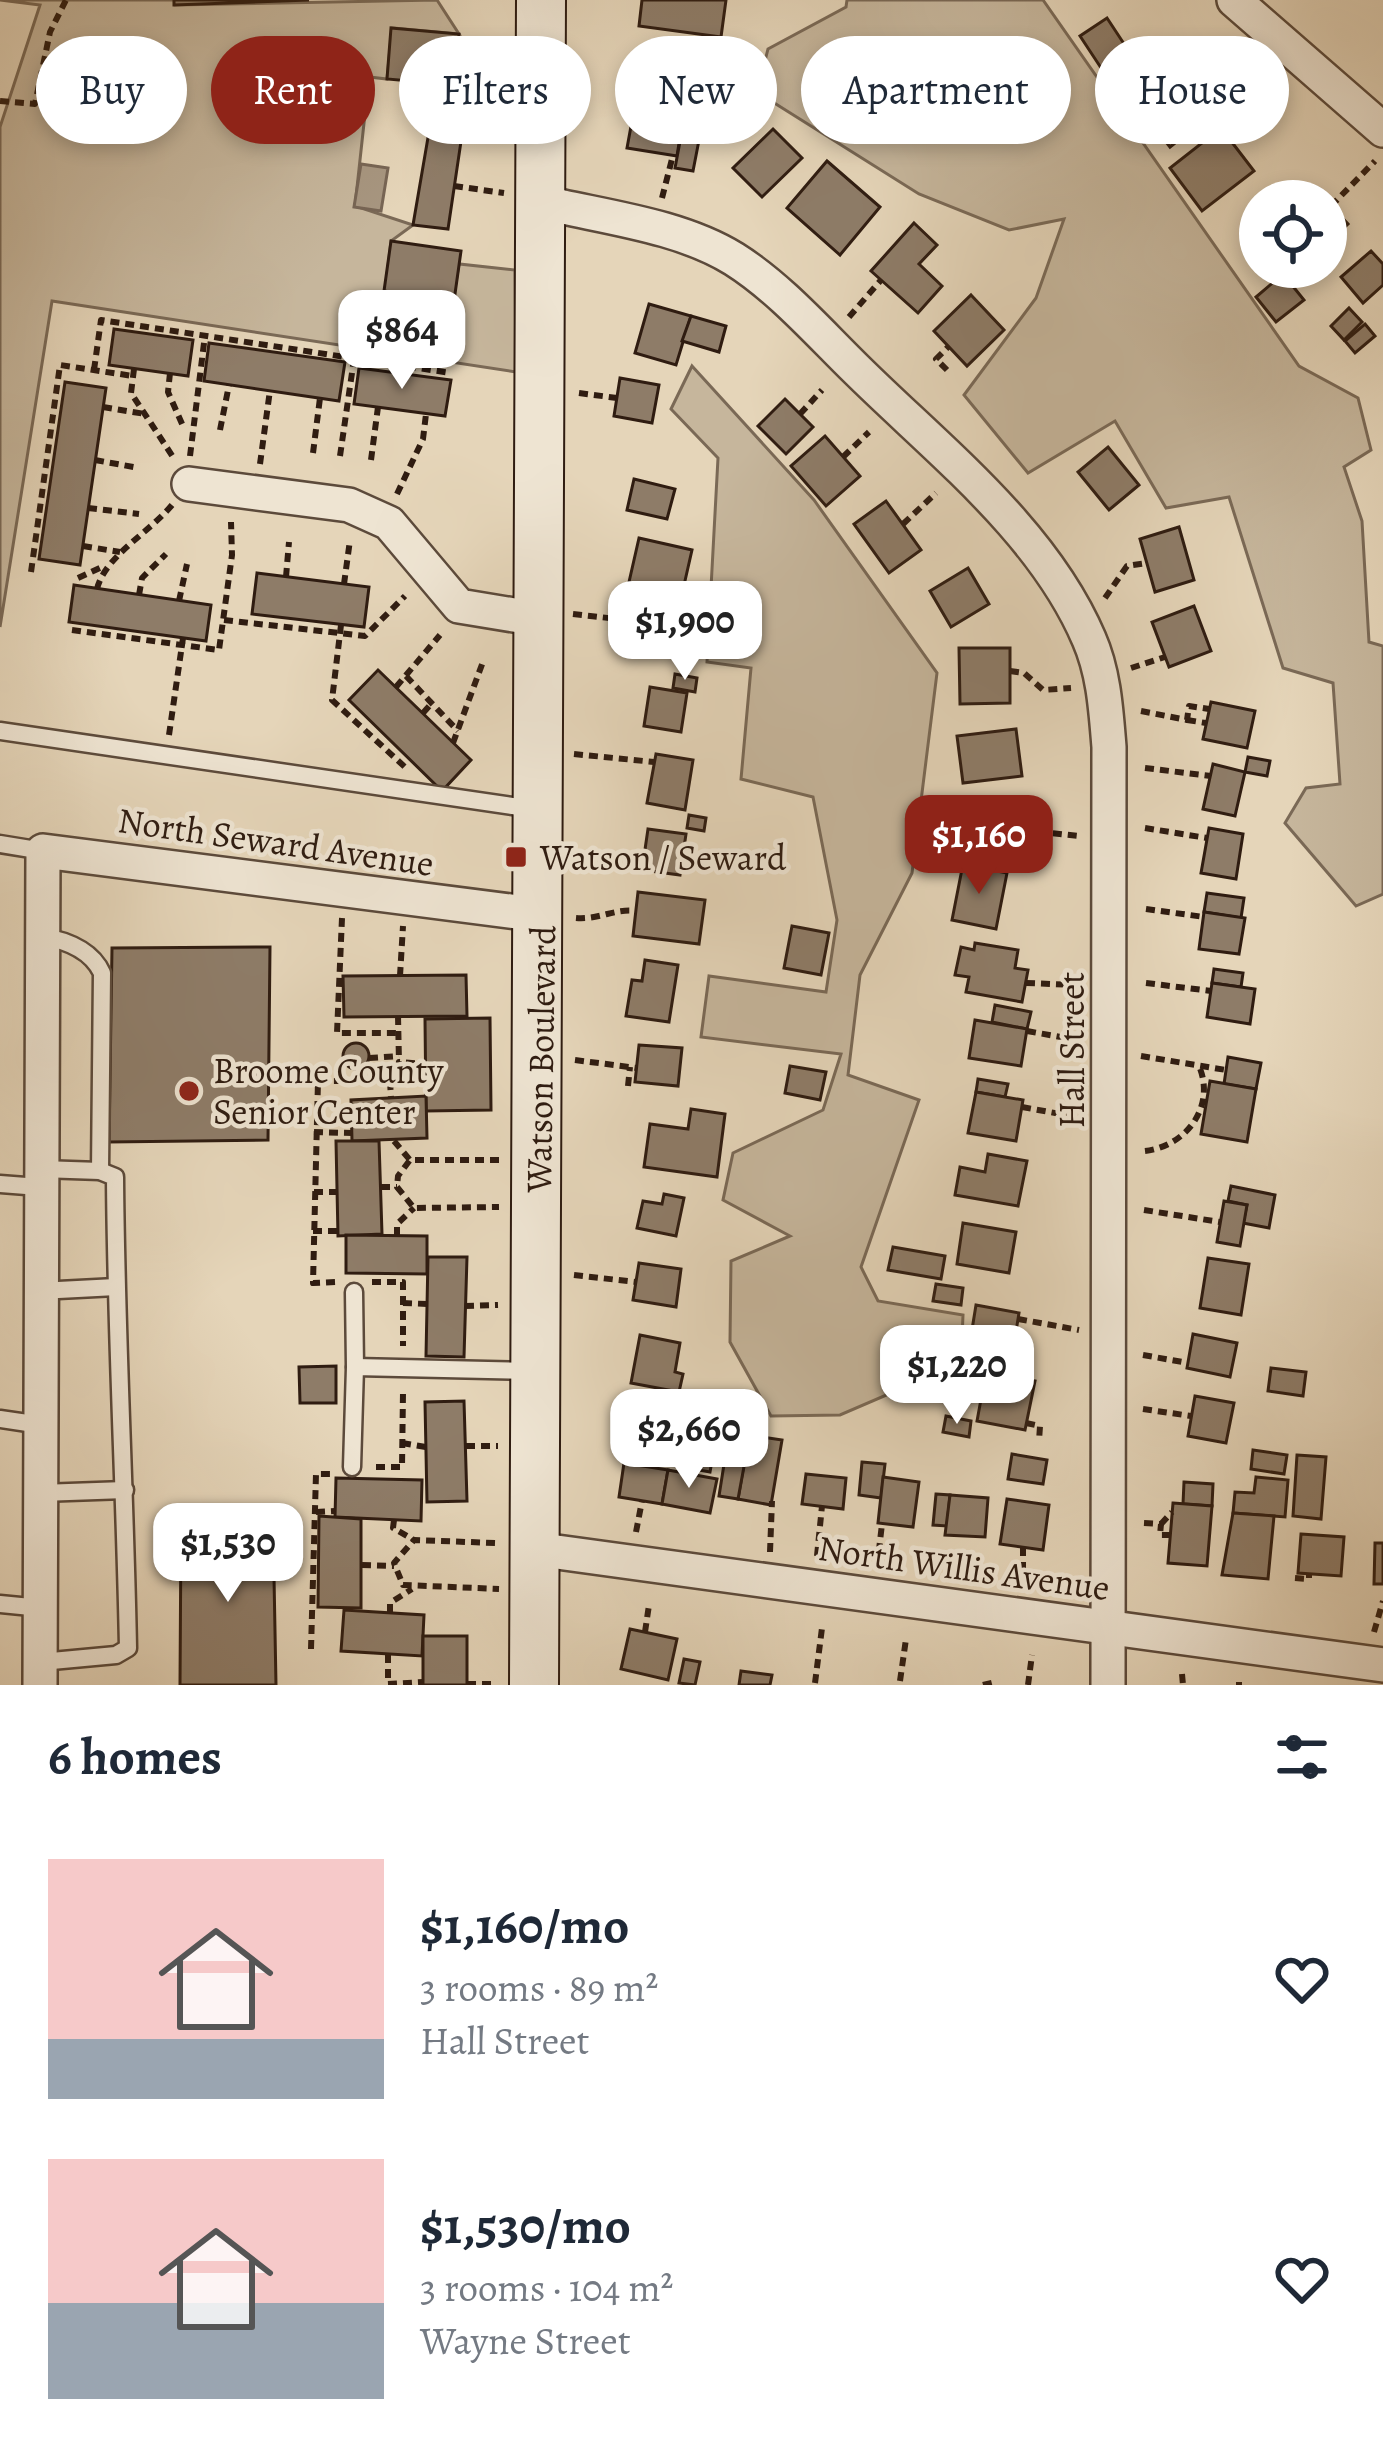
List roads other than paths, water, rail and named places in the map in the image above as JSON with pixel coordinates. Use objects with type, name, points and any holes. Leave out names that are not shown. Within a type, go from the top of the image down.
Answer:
[{"type":"street","name":"Watson Boulevard","points":[[534,1685],[522,1546],[537,1371],[557,916],[540,809],[556,617],[528,198],[541,0]]},
{"type":"street","points":[[1234,0],[1378,130]]},
{"type":"street","name":"Hall Street","points":[[528,198],[676,235],[734,259],[797,311],[985,495],[1058,579],[1091,642],[1105,701],[1098,1046],[1108,1685]]},
{"type":"street","points":[[189,484],[349,505],[389,524],[460,606],[556,617]]},
{"type":"street","points":[[40,1674],[43,850]]},
{"type":"street","name":"North Seward Avenue","points":[[43,850],[557,916]]},
{"type":"street","name":"North Willis Avenue","points":[[522,1546],[1108,1625],[1378,1652]]},
{"type":"lane","points":[[0,731],[540,809]]},
{"type":"lane","name":"North Seward Avenue","points":[[0,844],[43,850]]},
{"type":"lane","points":[[40,936],[65,940],[99,965],[102,973],[100,1171]]},
{"type":"lane","points":[[0,1184],[100,1171],[115,1177],[128,1648],[40,1674]]},
{"type":"lane","points":[[40,1291],[116,1287]]},
{"type":"lane","points":[[352,1467],[354,1292]]},
{"type":"lane","points":[[355,1367],[537,1371]]},
{"type":"lane","points":[[0,1418],[41,1425]]},
{"type":"lane","points":[[41,1493],[125,1490]]},
{"type":"lane","points":[[0,1604],[40,1608]]},
{"type":"place","name":"Watson / Seward","points":[[516,857]]},
{"type":"place","name":"Broome County Senior Center","points":[[189,1091]]}]
